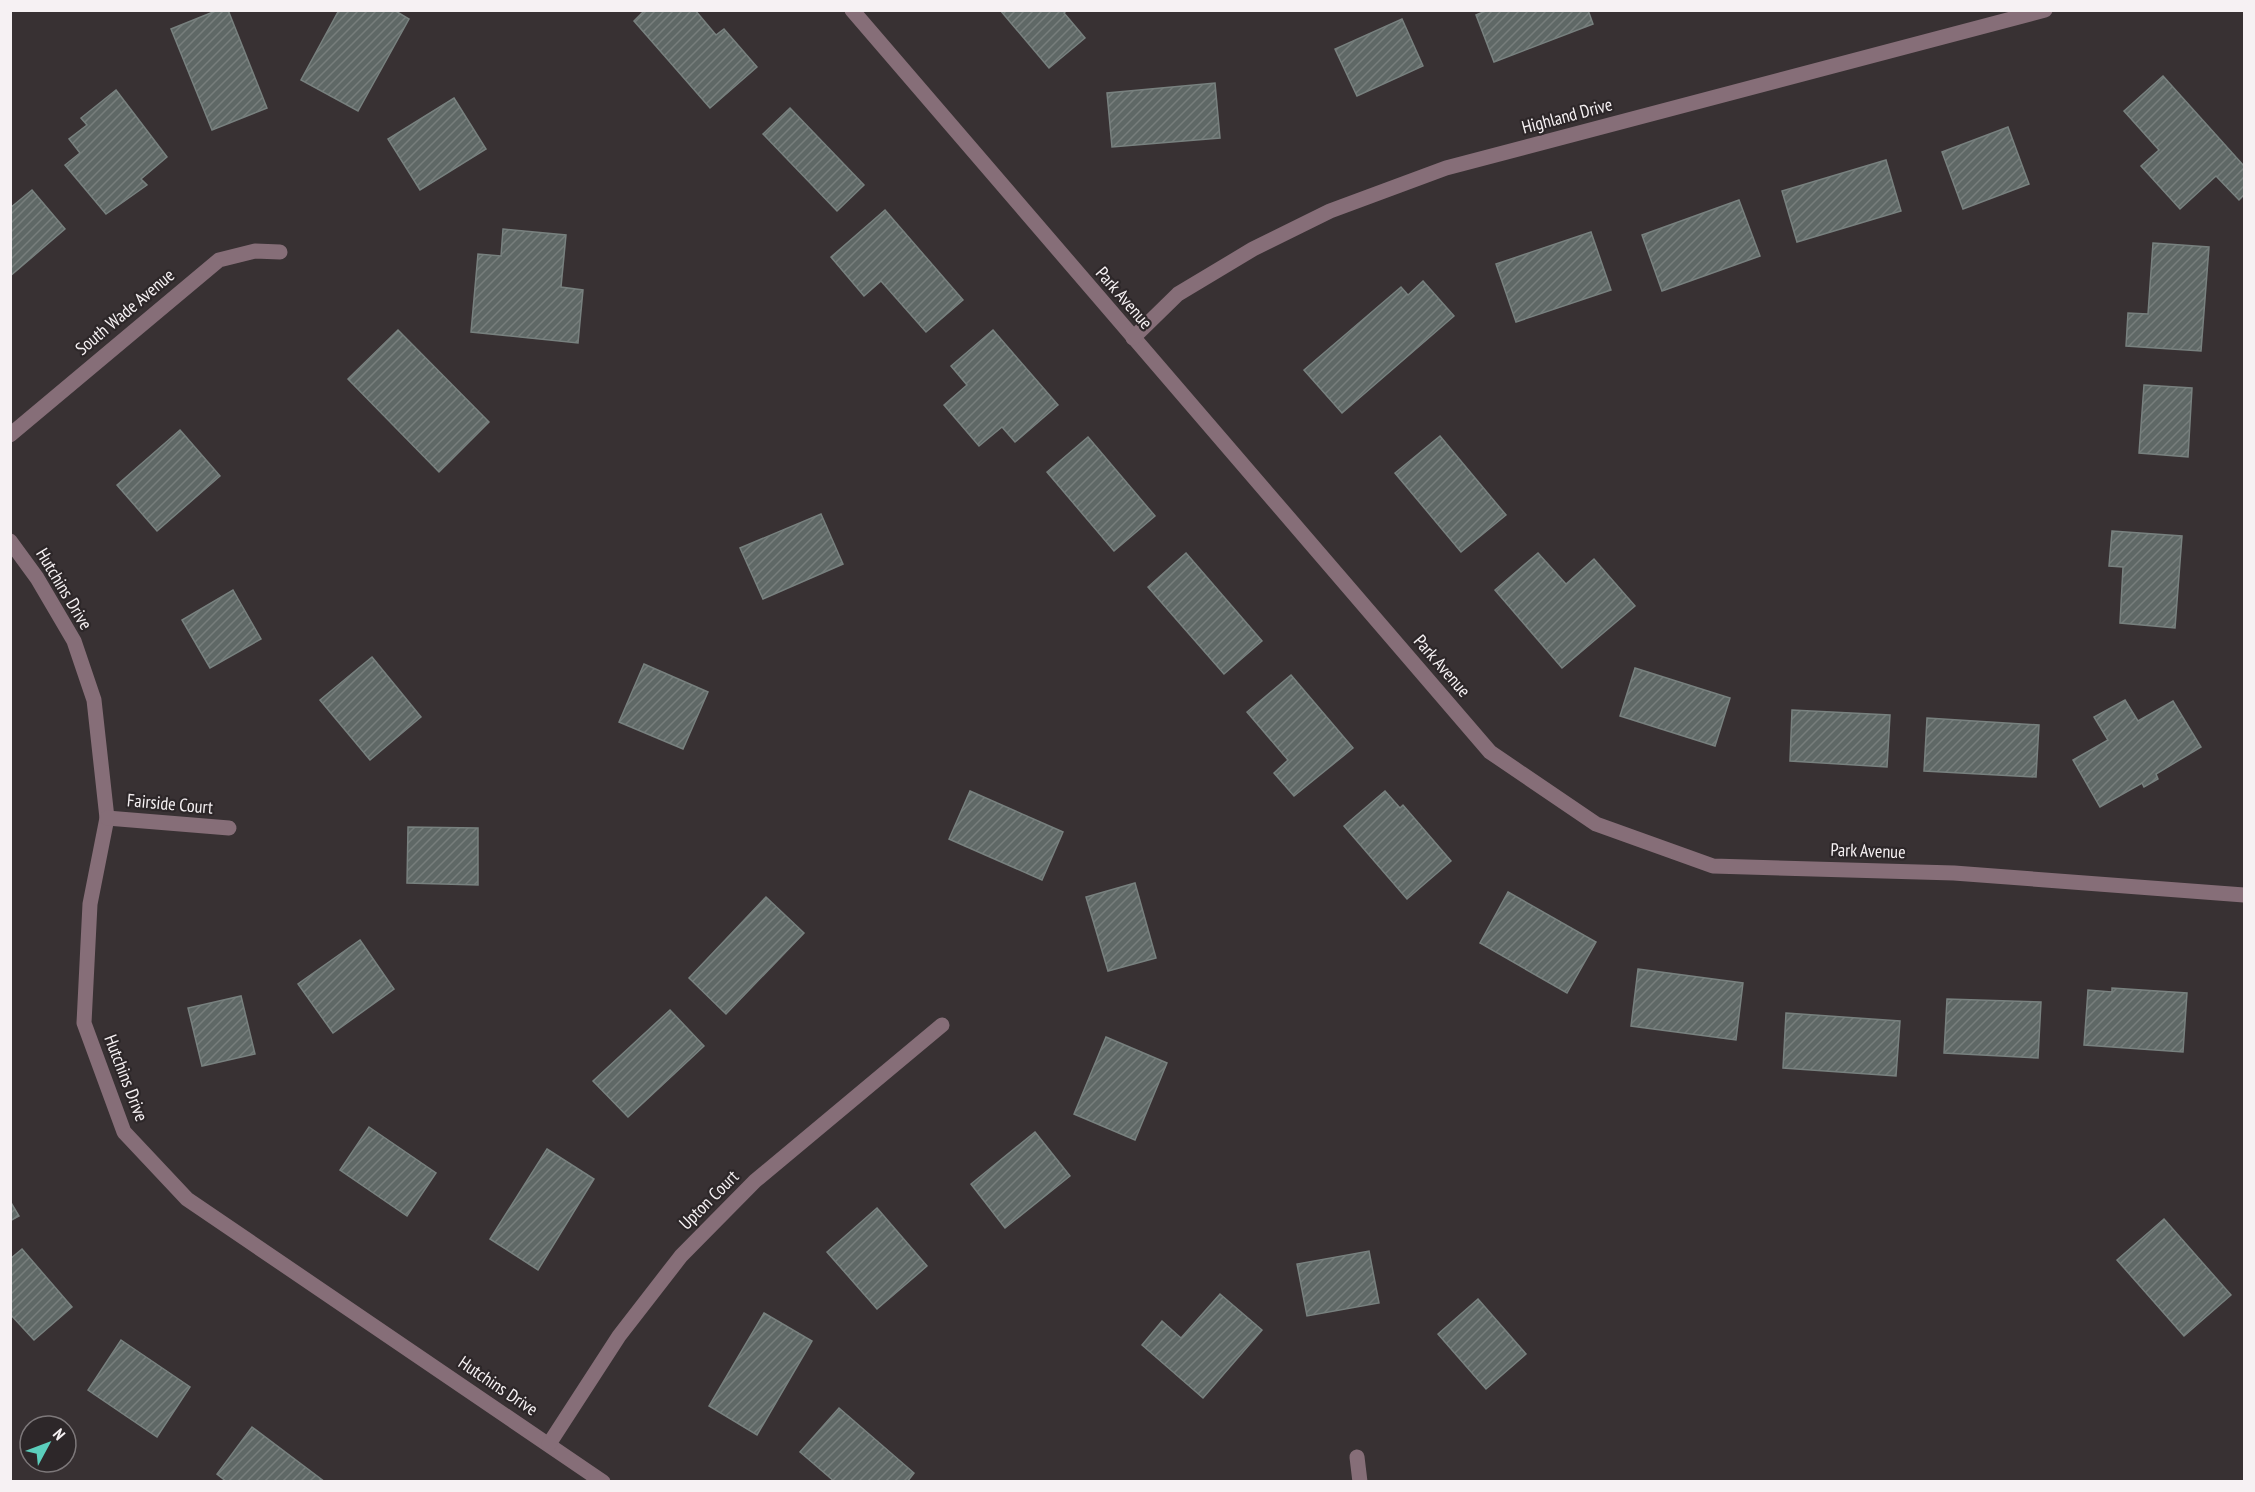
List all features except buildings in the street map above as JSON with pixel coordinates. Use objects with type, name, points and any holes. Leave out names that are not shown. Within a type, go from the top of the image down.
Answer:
[{"type":"street","name":"Park Avenue","points":[[852,10],[1490,752],[1596,824],[1713,866],[1954,873],[2244,895]]},
{"type":"street","name":"Highland Drive","points":[[1133,338],[1178,294],[1253,249],[1330,211],[1446,168],[2045,10]]},
{"type":"street","name":"South Wade Avenue","points":[[10,435],[219,260],[255,251],[280,252]]},
{"type":"street","name":"Hutchins Drive","points":[[10,541],[37,578],[74,641],[94,700],[107,818],[90,904],[84,1023],[124,1132],[187,1199],[603,1482]]},
{"type":"street","name":"Fairside Court","points":[[107,818],[229,828]]},
{"type":"street","name":"Upton Court","points":[[549,1444],[619,1336],[681,1256],[755,1181],[942,1025]]},
{"type":"street","points":[[1357,1457],[1360,1482]]}]
